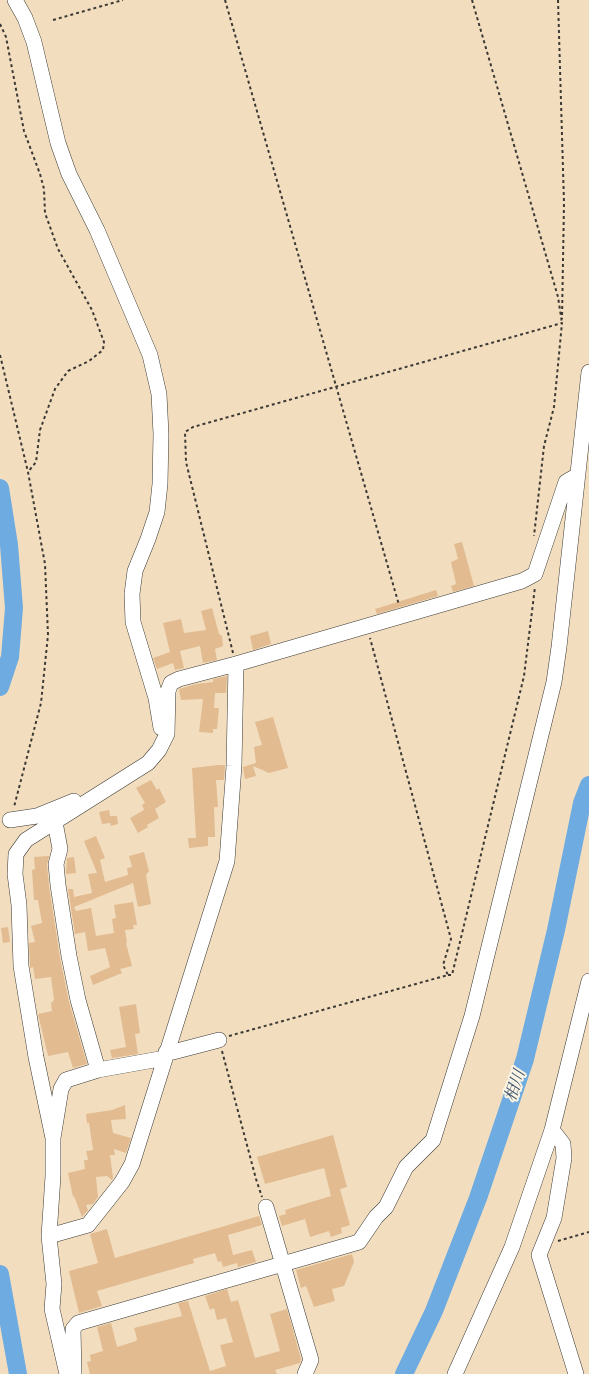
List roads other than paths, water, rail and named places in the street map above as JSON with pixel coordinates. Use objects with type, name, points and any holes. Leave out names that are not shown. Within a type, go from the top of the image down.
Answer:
[{"type":"street","points":[[15,0],[25,18],[34,42],[58,143],[69,174],[97,230],[150,355],[159,394],[161,434],[160,491],[152,525],[135,571],[132,594],[133,622],[156,698],[162,730],[166,734]]},
{"type":"street","points":[[74,1374],[72,1329],[78,1323],[359,1242],[376,1217],[386,1206],[406,1167],[433,1140],[472,1016],[554,682],[589,372]]},
{"type":"street","points":[[53,1138],[36,1057],[20,966],[19,905],[15,874],[16,854],[26,840],[148,763],[159,750],[166,734],[168,691],[171,683],[179,679],[367,627],[522,581],[535,574],[566,482],[578,475]]},
{"type":"street","points":[[49,1236],[88,1225],[122,1182],[132,1164],[227,861],[234,766],[236,664]]},
{"type":"street","points":[[10,820],[37,816],[74,801],[93,798]]},
{"type":"street","points":[[55,822],[60,849],[56,864],[58,885],[69,956],[78,1000],[98,1070]]},
{"type":"street","points":[[455,1374],[512,1247],[552,1130],[584,1028],[589,981]]},
{"type":"street","points":[[67,1374],[52,1309],[54,1284],[49,1236],[53,1176],[53,1138],[61,1089],[66,1080],[98,1070],[166,1055],[219,1040]]},
{"type":"street","points":[[552,1130],[563,1144],[564,1158],[554,1218],[539,1255],[576,1374]]},
{"type":"street","points":[[266,1207],[311,1360],[305,1374]]},
{"type":"waterway","points":[[0,488],[9,545],[14,608],[10,657],[0,687]]},
{"type":"waterway","name":"相川","points":[[404,1374],[434,1311],[478,1198],[525,1059],[556,930],[582,803],[589,785]]},
{"type":"waterway","points":[[0,1274],[18,1374]]}]
